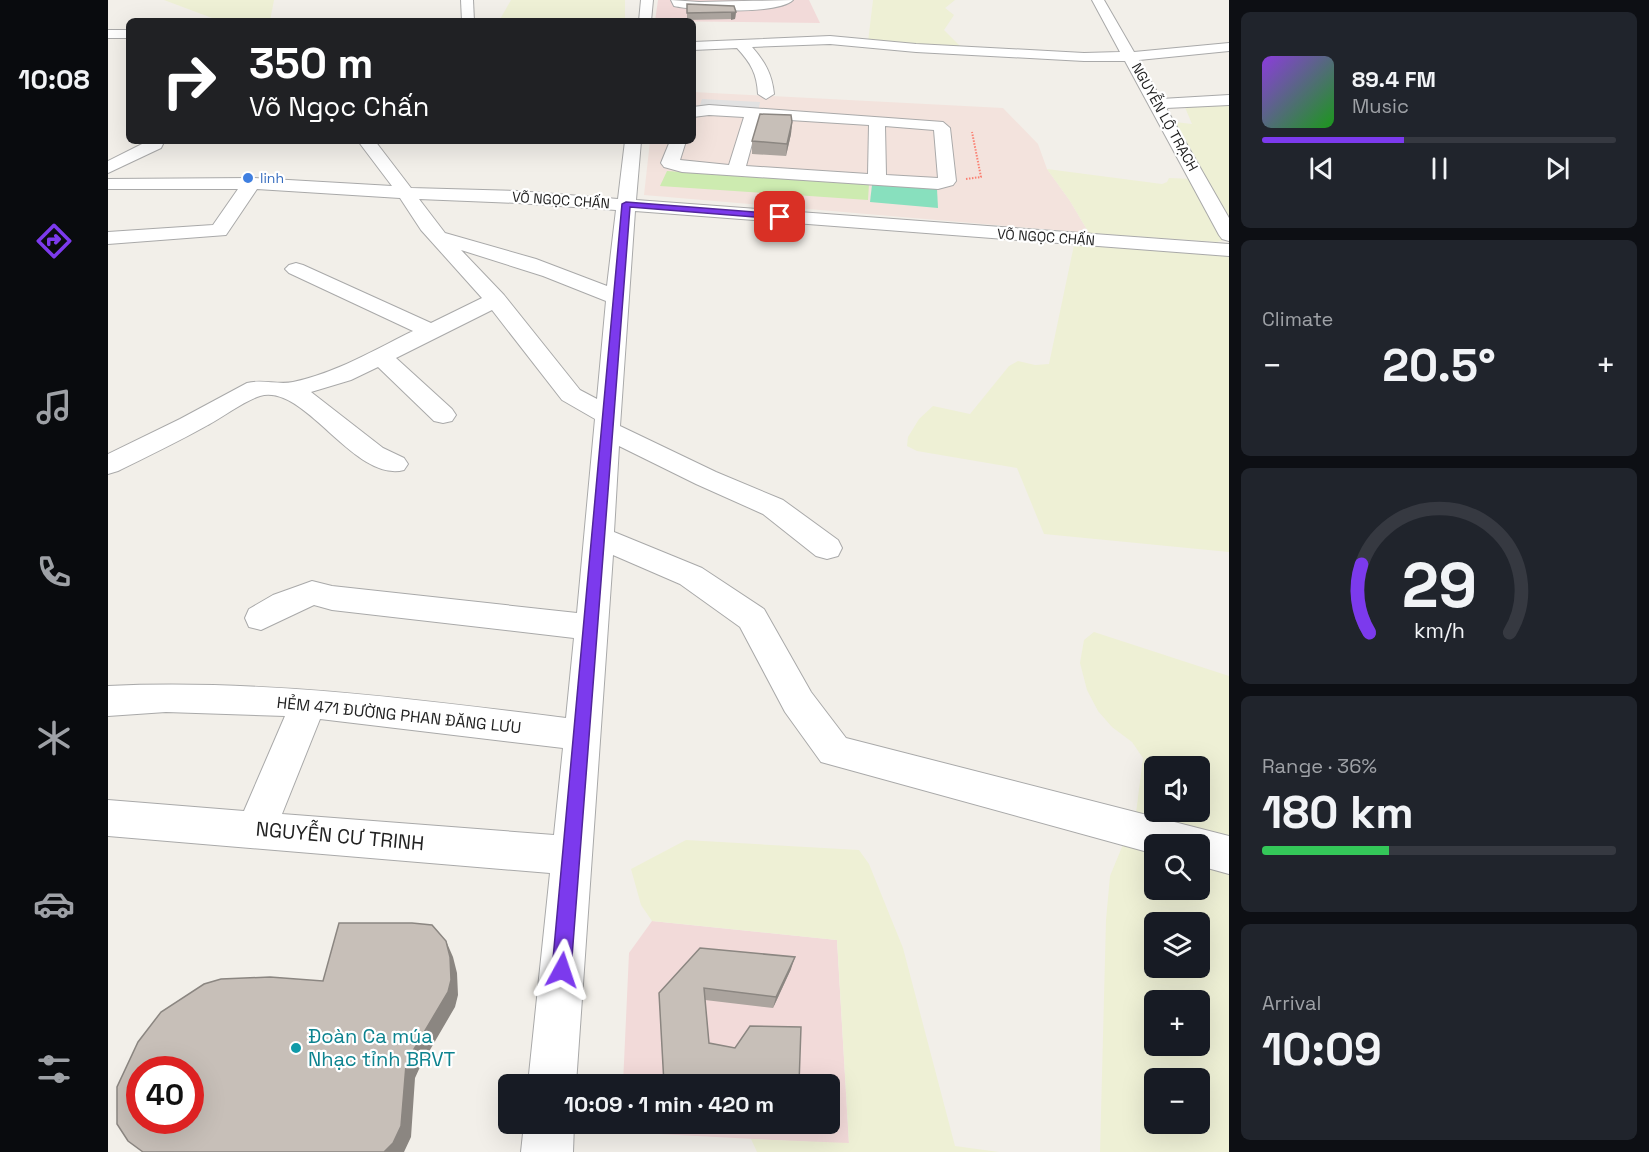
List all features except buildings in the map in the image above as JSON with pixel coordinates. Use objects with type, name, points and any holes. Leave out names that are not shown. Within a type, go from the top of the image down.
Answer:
[{"type":"street","points":[[467,0],[468,18]]},
{"type":"street","points":[[645,18],[647,0]]},
{"type":"street","points":[[676,0],[678,3],[699,6],[775,5],[787,0]]},
{"type":"street","name":"NGUYỄN LỘ TRẠCH","points":[[1098,0],[1229,235]]},
{"type":"street","points":[[108,34],[126,34]]},
{"type":"street","points":[[696,46],[830,40],[1006,53],[1131,56],[1229,47]]},
{"type":"street","points":[[740,44],[762,67],[766,94]]},
{"type":"street","points":[[1155,104],[1229,100]]},
{"type":"street","points":[[696,112],[709,110],[937,125],[942,128],[952,211]]},
{"type":"street","points":[[736,171],[753,113]]},
{"type":"street","points":[[877,121],[877,180]]},
{"type":"street","points":[[108,168],[154,144]]},
{"type":"street","points":[[368,144],[438,237],[496,300],[571,394],[607,422],[706,478],[773,507],[827,548]]},
{"type":"street","points":[[553,1074],[592,627],[617,298],[633,144]]},
{"type":"street","points":[[677,144],[670,162],[674,165],[938,184],[947,179]]},
{"type":"street","points":[[108,238],[219,231],[252,183]]},
{"type":"street","name":"VÕ NGỌC CHẤN","points":[[108,184],[298,184],[406,193],[626,204],[1229,250]]},
{"type":"street","points":[[438,237],[499,254],[587,284],[617,298]]},
{"type":"street","points":[[296,269],[430,331]]},
{"type":"street","points":[[108,465],[189,425],[256,388],[292,390],[342,375],[496,300]]},
{"type":"street","points":[[381,357],[443,415]]},
{"type":"street","points":[[292,390],[374,454],[394,464]]},
{"type":"street","points":[[598,537],[691,576],[752,618],[798,702],[834,751],[1151,834]]},
{"type":"street","points":[[261,618],[284,604],[312,593],[341,599],[592,627]]},
{"type":"street","name":"HẺM 471 ĐƯỜNG PHAN ĐĂNG LƯU","points":[[108,701],[153,697],[308,703],[581,735]]},
{"type":"street","points":[[256,829],[308,703]]},
{"type":"street","name":"NGUYỄN CƯ TRINH","points":[[108,818],[571,856]]},
{"type":"street","points":[[1210,850],[1229,855]]},
{"type":"street","points":[[546,1152],[548,1134]]},
{"type":"path","points":[[947,179],[981,177],[972,132]]},
{"type":"shaded area","points":[[658,0],[809,0],[820,23],[696,21],[696,18],[655,18]]},
{"type":"shaded area","points":[[696,92],[1003,108],[1038,144],[1047,169],[1089,233],[644,195],[650,144],[696,144]]},
{"type":"shaded area","points":[[702,99],[760,102],[758,112],[699,108]]},
{"type":"shaded area","points":[[652,921],[837,940],[849,1144],[659,1134],[840,1134],[840,1074],[623,1074],[629,953]]},
{"type":"green space","points":[[164,0],[274,0],[271,18],[212,18]]},
{"type":"green space","points":[[511,0],[625,0],[625,18],[501,18]]},
{"type":"green space","points":[[873,0],[955,0],[945,8],[954,15],[944,30],[961,47],[868,42]]},
{"type":"green space","points":[[1229,102],[1229,221],[1175,122],[1192,124],[1184,105]]},
{"type":"green space","points":[[1047,169],[1162,184],[1169,178],[1193,179],[1227,239],[1217,242],[1089,233]]},
{"type":"green space","points":[[667,171],[869,184],[868,200],[660,186]]},
{"type":"green space","points":[[872,185],[937,189],[938,208],[870,202]]},
{"type":"green space","points":[[1074,245],[1229,256],[1229,552],[1044,534],[1017,468],[917,451],[907,446],[908,437],[919,419],[933,406],[970,414],[1009,366],[1018,361],[1035,365],[1049,364]]},
{"type":"green space","points":[[1094,632],[1229,676],[1229,1152],[1100,1152],[1106,920],[1110,876],[1136,813],[1143,758],[1132,742],[1112,727],[1098,711],[1087,690],[1080,663],[1084,640]]},
{"type":"green space","points":[[686,840],[859,850],[869,864],[903,948],[955,1146],[999,1152],[757,1152],[751,1139],[849,1143],[837,940],[652,921],[641,905],[631,869]]},
{"type":"place","name":"linh","points":[[248,178]]},
{"type":"place","name":"Đoàn Ca múa Nhạc tỉnh BRVT","points":[[296,1048]]},
{"type":"route","points":[[562,970],[626,204],[780,217]]}]
